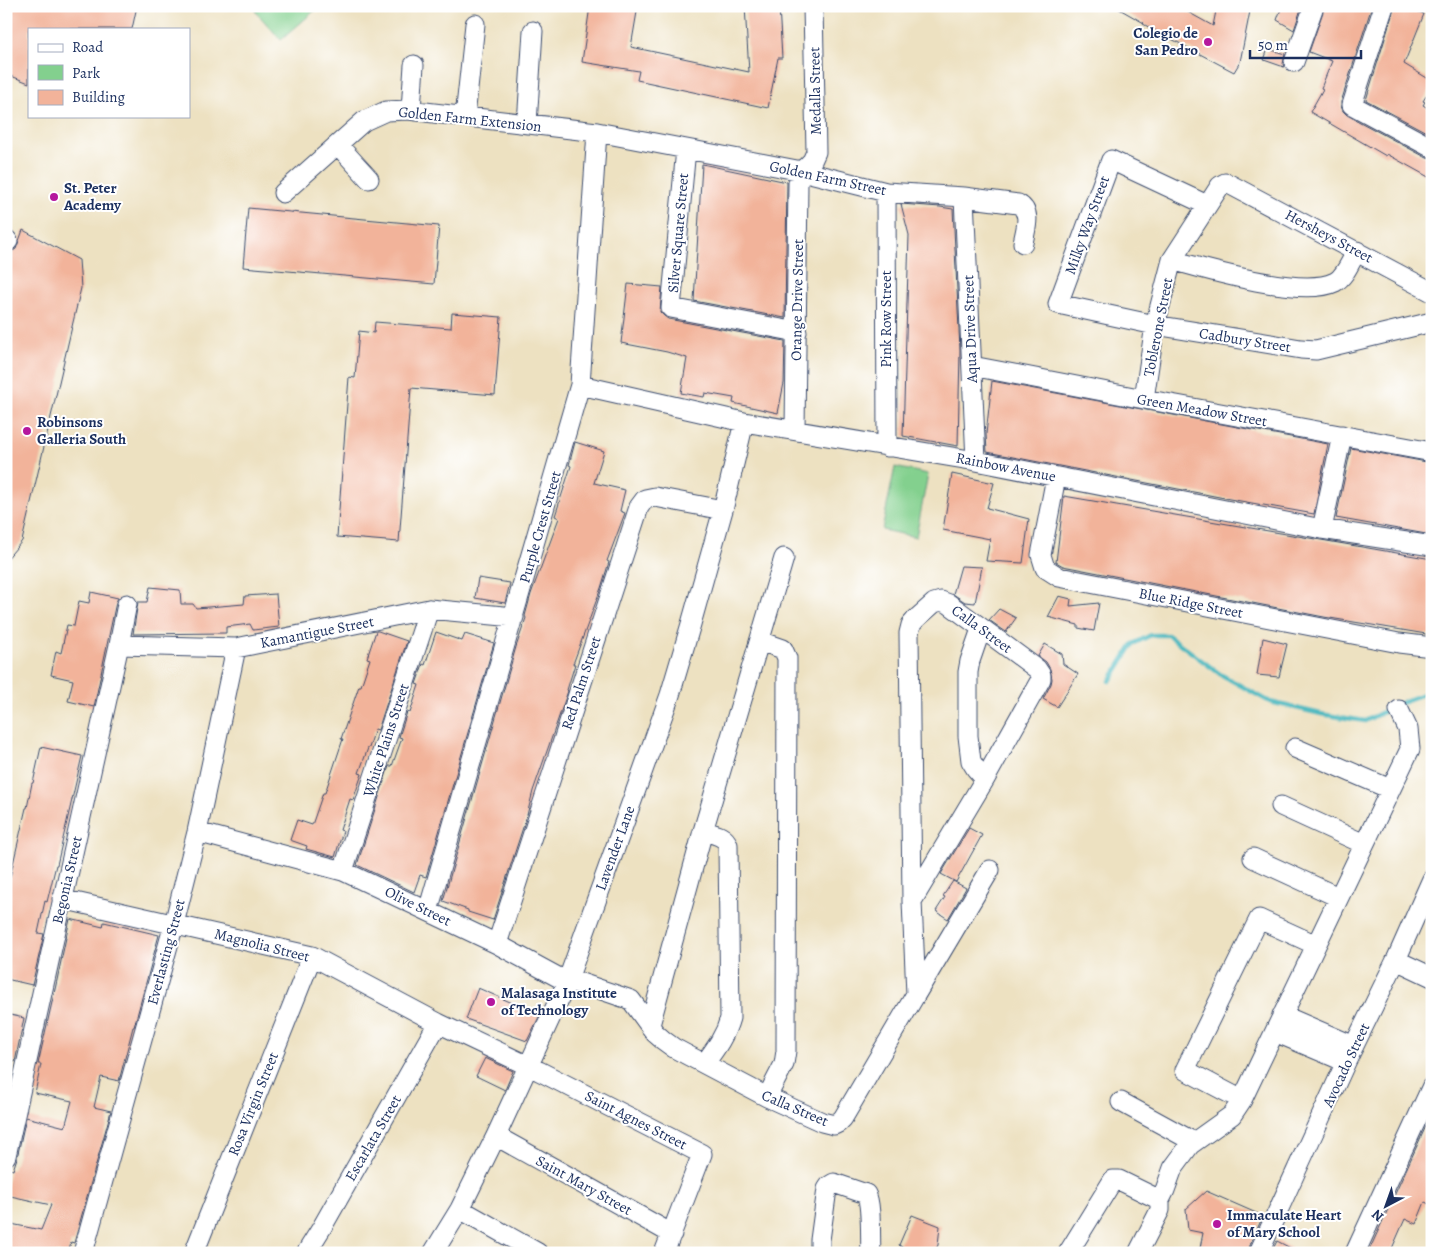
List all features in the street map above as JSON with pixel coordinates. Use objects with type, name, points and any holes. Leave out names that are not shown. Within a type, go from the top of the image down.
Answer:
[{"type":"street","name":"Medalla Street","points":[[802,170],[812,161],[816,152],[813,6]]},
{"type":"street","points":[[1294,62],[1314,6]]},
{"type":"street","points":[[1384,6],[1352,105],[1432,148]]},
{"type":"street","points":[[465,116],[475,24]]},
{"type":"street","points":[[527,124],[533,31]]},
{"type":"street","points":[[411,110],[414,65]]},
{"type":"street","name":"Golden Farm Extension","points":[[283,194],[364,121],[386,111],[411,110],[597,132]]},
{"type":"street","name":"Golden Farm Street","points":[[597,132],[802,170],[886,192],[964,197],[1018,204],[1024,207],[1027,218],[1023,243]]},
{"type":"street","name":"Purple Crest Street","points":[[428,912],[580,385],[597,132]]},
{"type":"street","points":[[338,145],[369,178]]},
{"type":"street","name":"Silver Square Street","points":[[686,149],[671,308],[797,332]]},
{"type":"street","name":"Milky Way Street","points":[[1058,304],[1112,160],[1207,205]]},
{"type":"street","name":"Orange Drive Street","points":[[795,430],[798,183],[802,170]]},
{"type":"street","name":"Toblerone Street","points":[[1144,399],[1155,325],[1172,260],[1220,186],[1225,183]]},
{"type":"street","name":"Hersheys Street","points":[[1225,183],[1432,292]]},
{"type":"street","name":"Pink Row Street","points":[[886,192],[886,447]]},
{"type":"street","name":"Aqua Drive Street","points":[[964,197],[976,461]]},
{"type":"street","points":[[1172,260],[1232,276],[1295,287],[1320,286],[1336,282],[1357,251]]},
{"type":"street","name":"Cadbury Street","points":[[1058,304],[1155,325],[1291,348],[1316,350],[1432,322]]},
{"type":"street","name":"Green Meadow Street","points":[[972,366],[1432,452]]},
{"type":"street","name":"Rainbow Avenue","points":[[580,385],[744,422],[976,461],[1322,529],[1432,546]]},
{"type":"street","name":"Lavender Lane","points":[[433,1253],[460,1209],[567,982],[670,695],[723,510],[744,422]]},
{"type":"street","points":[[1322,529],[1342,435]]},
{"type":"street","name":"Blue Ridge Street","points":[[1056,476],[1041,555],[1045,568],[1059,577],[1399,643],[1432,647]]},
{"type":"street","name":"Red Palm Street","points":[[496,944],[639,507],[645,499],[655,497],[723,510]]},
{"type":"street","points":[[650,1026],[704,831],[784,558]]},
{"type":"street","name":"Calla Street","points":[[631,1000],[655,1033],[674,1048],[767,1097],[822,1122],[834,1125],[843,1118],[916,994],[912,901],[909,633],[916,619],[934,602],[941,601],[949,604],[1038,669],[1041,675],[1039,683],[912,901]]},
{"type":"street","name":"Begonia Street","points":[[6,1156],[127,604]]},
{"type":"street","name":"Kamantigue Street","points":[[119,645],[236,648],[429,609],[514,617]]},
{"type":"street","name":"White Plains Street","points":[[343,871],[429,609]]},
{"type":"street","points":[[981,629],[968,672],[968,736],[971,760],[984,779]]},
{"type":"street","points":[[760,641],[783,649],[787,658],[786,1050],[784,1064],[767,1097]]},
{"type":"street","name":"Everlasting Street","points":[[83,1253],[174,924],[197,832],[236,648]]},
{"type":"street","points":[[1138,1253],[1160,1210],[1160,1200],[1173,1168],[1190,1145],[1232,1115],[1242,1100],[1410,749],[1408,729],[1399,710]]},
{"type":"street","points":[[1295,748],[1390,788]]},
{"type":"street","points":[[1281,806],[1364,844]]},
{"type":"street","points":[[704,831],[723,837],[727,840],[728,845],[730,988],[730,1018],[727,1031],[705,1063]]},
{"type":"street","name":"Olive Street","points":[[197,832],[343,871],[496,944],[567,982],[581,983],[631,1000]]},
{"type":"street","points":[[1253,858],[1338,897]]},
{"type":"street","points":[[916,994],[990,870]]},
{"type":"street","name":"Avocado Street","points":[[1260,1250],[1432,879]]},
{"type":"street","name":"Magnolia Street","points":[[62,899],[312,956],[438,1023],[529,1066]]},
{"type":"street","points":[[1242,1100],[1185,1070],[1259,919],[1316,945]]},
{"type":"street","name":"Rosa Virgin Street","points":[[194,1253],[312,956]]},
{"type":"street","points":[[1396,960],[1432,977]]},
{"type":"street","name":"Escarlata Street","points":[[306,1253],[438,1023]]},
{"type":"street","points":[[1279,1023],[1350,1054]]},
{"type":"street","name":"Saint Agnes Street","points":[[529,1066],[702,1154],[664,1253]]},
{"type":"street","points":[[1354,1253],[1432,1086]]},
{"type":"street","points":[[1121,1102],[1194,1142]]},
{"type":"street","name":"Saint Mary Street","points":[[496,1136],[672,1234]]},
{"type":"street","points":[[1068,1253],[1113,1180],[1119,1180],[1160,1200]]},
{"type":"street","points":[[820,1253],[827,1189],[834,1183],[866,1194],[868,1197],[870,1253]]},
{"type":"street","points":[[460,1209],[538,1253]]},
{"type":"green space","points":[[260,6],[320,6],[281,40],[255,11]]},
{"type":"green space","points":[[895,467],[928,474],[916,537],[882,530]]},
{"type":"building","points":[[6,6],[137,6],[132,28],[28,28],[28,83],[6,74]]},
{"type":"building","points":[[590,6],[638,6],[631,47],[749,72],[745,6],[779,6],[782,58],[778,58],[768,108],[637,80],[639,71],[582,62]]},
{"type":"building","name":"Colegio de San Pedro","points":[[1114,6],[1177,6],[1213,26],[1217,6],[1251,6],[1240,62],[1234,72],[1143,24]]},
{"type":"building","points":[[1282,6],[1302,6],[1294,30],[1277,20]]},
{"type":"building","points":[[1325,6],[1372,6],[1341,106],[1347,115],[1432,159],[1432,179],[1387,154],[1386,156],[1310,112],[1323,89],[1321,88],[1332,61],[1309,52]]},
{"type":"building","points":[[1395,6],[1406,6],[1424,14],[1404,64],[1432,81],[1432,87],[1423,101],[1425,102],[1423,105],[1432,111],[1432,135],[1366,100]]},
{"type":"building","points":[[1268,49],[1285,54],[1284,67],[1264,60]]},
{"type":"building","points":[[702,164],[787,182],[785,318],[694,301]]},
{"type":"building","points":[[901,204],[953,209],[960,350],[958,446],[903,436],[909,235]]},
{"type":"building","points":[[248,208],[439,226],[434,284],[243,267]]},
{"type":"building","name":"Robinsons Galleria South","points":[[23,230],[79,260],[81,288],[22,541],[6,560],[6,252],[16,249]]},
{"type":"building","points":[[628,284],[662,287],[660,312],[668,319],[785,341],[784,383],[778,413],[733,403],[734,398],[705,393],[704,397],[681,393],[687,358],[621,343]]},
{"type":"building","points":[[452,313],[501,317],[495,395],[411,388],[399,542],[337,537],[349,377],[355,378],[359,331],[374,333],[375,322],[451,328]]},
{"type":"building","points":[[992,381],[1328,444],[1314,514],[987,452],[986,434]]},
{"type":"building","points":[[575,442],[604,451],[594,483],[625,490],[620,511],[625,513],[607,561],[609,562],[601,588],[573,664],[575,664],[568,691],[533,791],[493,920],[443,901],[526,618],[531,594],[559,518],[555,516],[571,466],[569,465]]},
{"type":"building","points":[[1351,448],[1432,463],[1432,535],[1336,518]]},
{"type":"building","points":[[952,474],[994,483],[987,508],[1029,519],[1023,563],[986,561],[990,539],[943,530]]},
{"type":"building","points":[[1064,496],[1432,559],[1432,635],[1324,617],[1063,566],[1056,562]]},
{"type":"building","points":[[961,566],[982,567],[975,603],[965,602],[953,594]]},
{"type":"building","points":[[478,578],[510,583],[505,603],[475,598]]},
{"type":"building","points":[[150,587],[180,590],[181,604],[193,604],[196,608],[244,604],[245,596],[276,594],[279,627],[253,630],[250,624],[226,627],[226,633],[133,634],[138,602],[147,602]]},
{"type":"building","points":[[91,592],[118,598],[94,707],[68,701],[73,680],[51,675],[56,651],[61,653],[67,625],[74,626],[79,601],[89,603]]},
{"type":"building","points":[[1059,596],[1071,599],[1070,606],[1099,603],[1094,631],[1078,628],[1078,625],[1048,617]]},
{"type":"building","points":[[999,609],[1016,618],[1006,632],[989,620]]},
{"type":"building","points":[[376,631],[407,641],[378,730],[375,729],[359,773],[362,774],[353,800],[350,799],[340,830],[343,831],[335,857],[306,849],[307,846],[290,840],[297,820],[312,825],[323,793],[325,793],[343,739],[341,739],[370,659],[367,658]]},
{"type":"building","points":[[436,632],[462,641],[465,634],[494,643],[426,877],[420,875],[414,892],[357,865],[389,766],[392,766],[402,738],[399,737],[407,712],[410,713],[419,685],[416,684],[423,664],[425,665]]},
{"type":"building","points":[[1263,638],[1287,644],[1279,677],[1257,675]]},
{"type":"building","points":[[1045,644],[1062,654],[1063,664],[1078,674],[1057,707],[1043,699],[1052,679],[1046,662],[1038,656]]},
{"type":"building","points":[[41,747],[82,756],[57,865],[47,902],[45,901],[38,933],[44,934],[32,985],[6,979],[6,889]]},
{"type":"building","points":[[969,828],[982,835],[956,882],[941,874]]},
{"type":"building","points":[[953,881],[966,888],[948,919],[936,911]]},
{"type":"building","points":[[70,919],[103,927],[104,922],[159,935],[119,1081],[101,1077],[94,1107],[111,1111],[74,1243],[71,1242],[68,1253],[6,1253],[6,1223],[41,1230],[51,1205],[6,1195],[10,1169],[13,1170],[17,1158],[26,1117],[65,1127],[72,1101],[35,1093],[41,1064],[38,1064]]},
{"type":"building","name":"Malasaga Institute of Technology","points":[[478,988],[540,1015],[527,1041],[466,1019]]},
{"type":"building","points":[[6,1014],[24,1018],[15,1062],[6,1060]]},
{"type":"building","points":[[485,1058],[513,1071],[505,1090],[476,1076]]},
{"type":"building","points":[[1432,1113],[1432,1197],[1429,1204],[1425,1202],[1416,1224],[1405,1219],[1390,1253],[1368,1253]]},
{"type":"building","points":[[1206,1191],[1263,1216],[1250,1245],[1249,1253],[1199,1253],[1203,1233],[1188,1230],[1186,1209]]},
{"type":"building","points":[[912,1215],[940,1226],[938,1245],[934,1253],[910,1253],[899,1245]]},
{"type":"building","points":[[1277,1241],[1300,1253],[1271,1253]]},
{"type":"waterway","points":[[1110,681],[1133,644],[1151,635],[1168,635],[1220,674],[1270,702],[1321,714],[1365,721],[1407,700],[1424,694],[1432,696]]},
{"type":"place","name":"Colegio de San Pedro","points":[[1208,42]]},
{"type":"place","name":"St. Peter Academy","points":[[54,197]]},
{"type":"place","name":"Robinsons Galleria South","points":[[27,431]]},
{"type":"place","name":"Malasaga Institute of Technology","points":[[491,1002]]},
{"type":"place","name":"Immaculate Heart of Mary School","points":[[1217,1224]]}]
